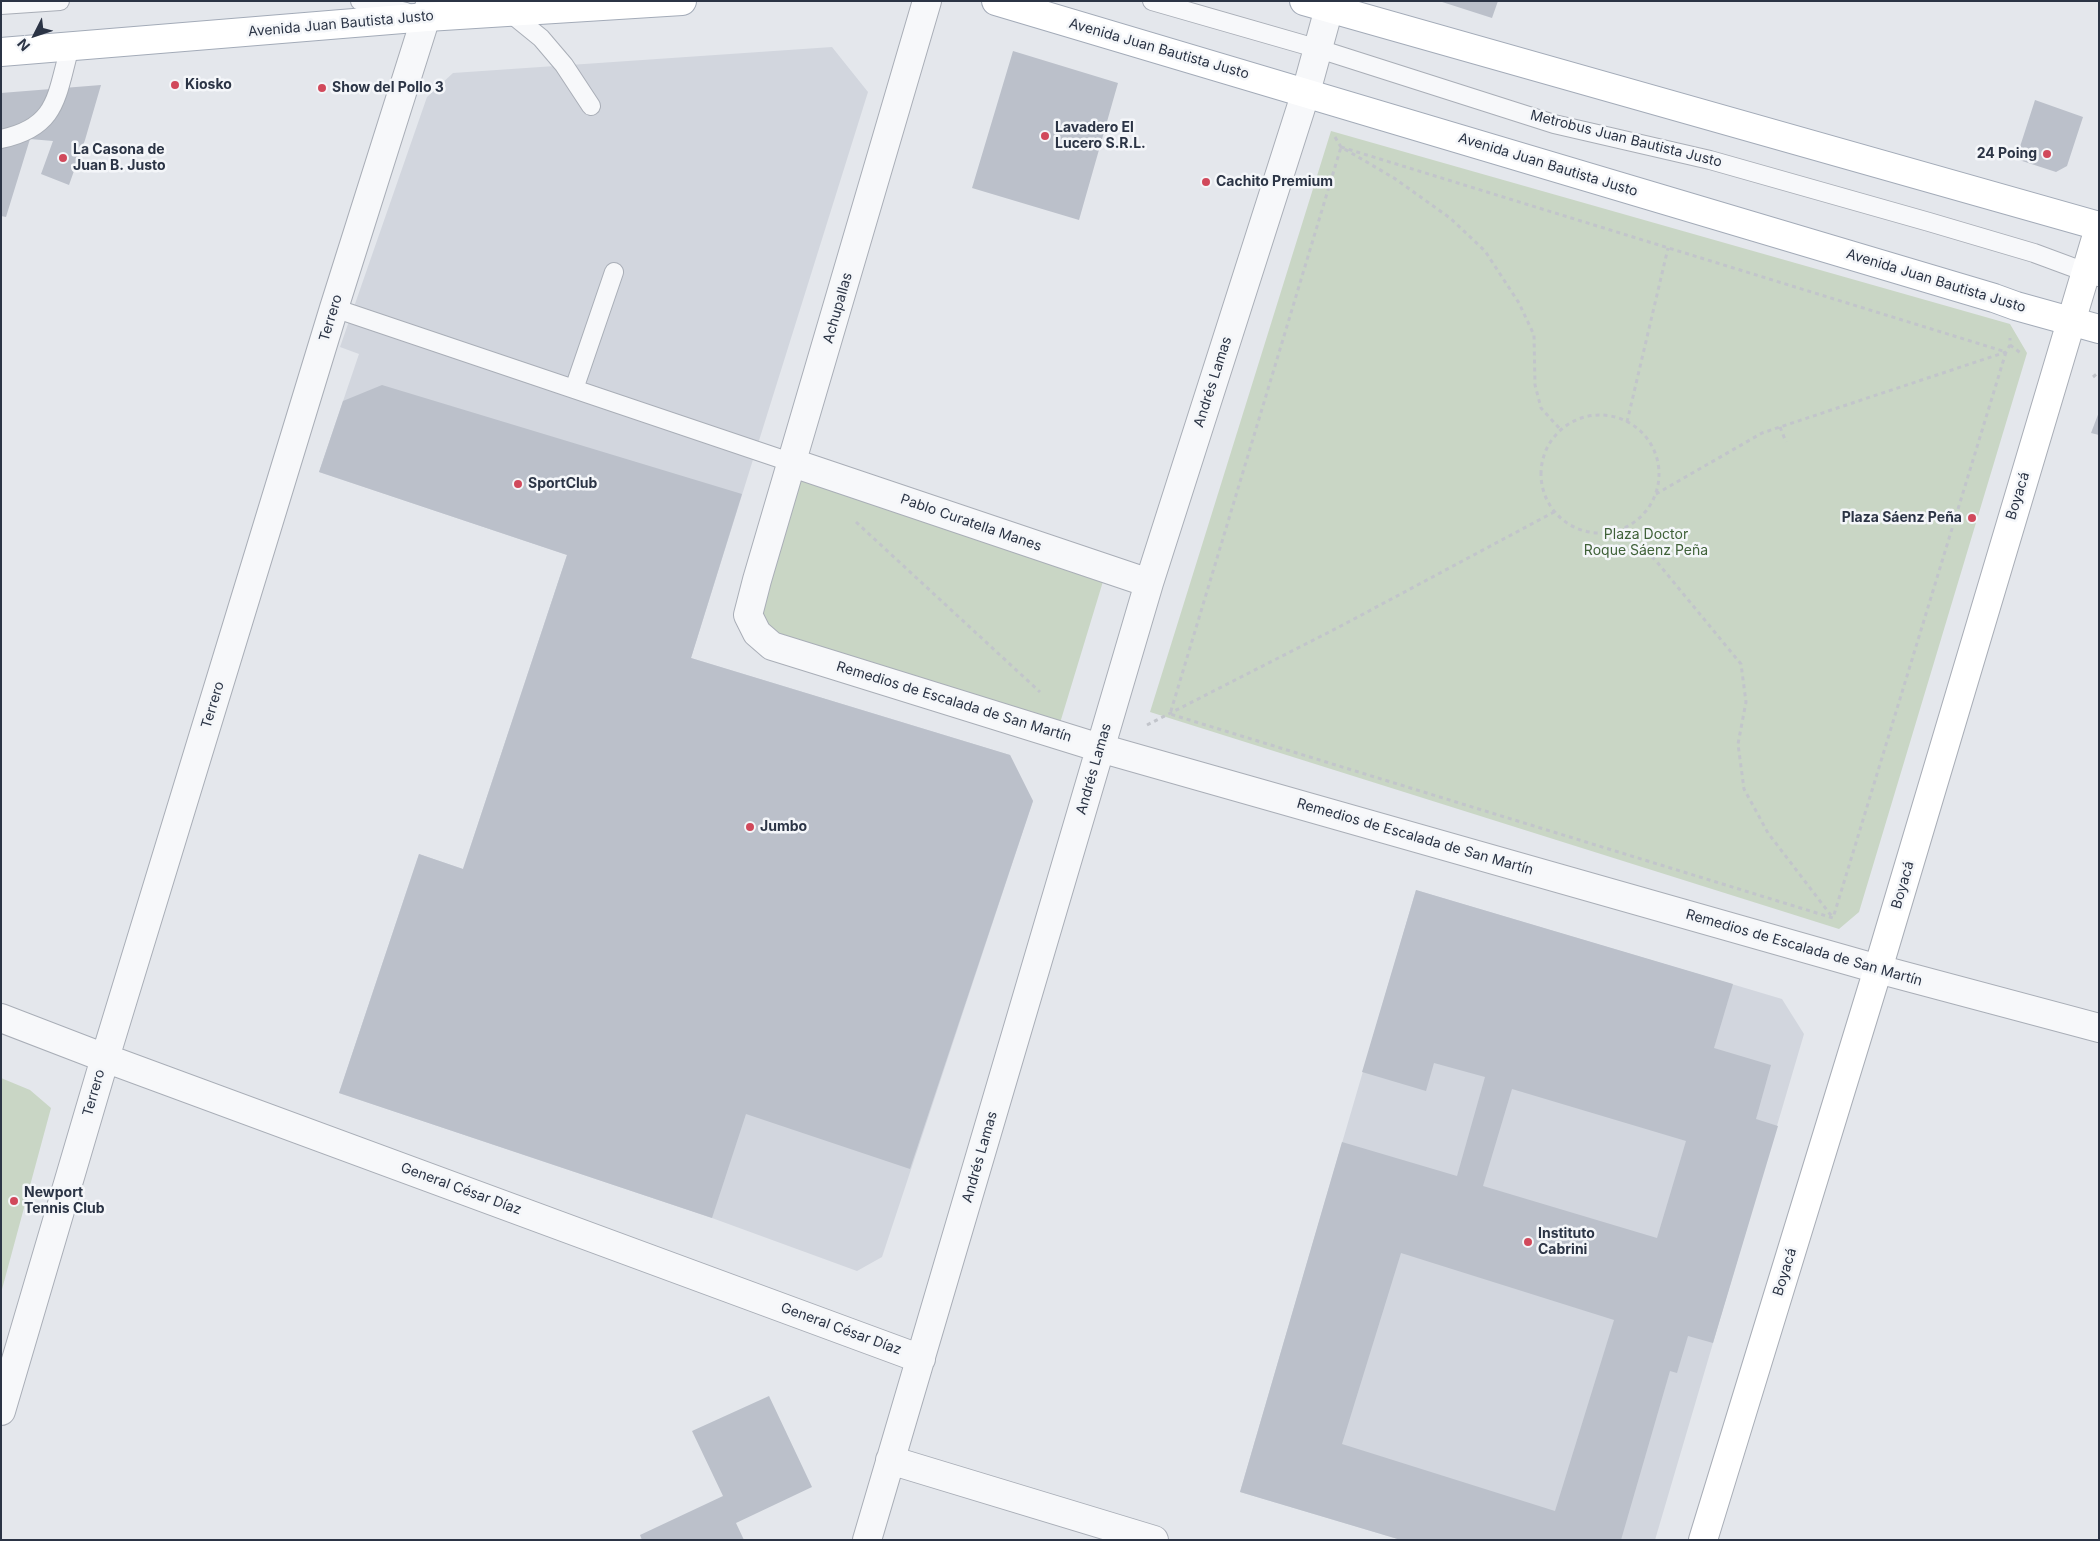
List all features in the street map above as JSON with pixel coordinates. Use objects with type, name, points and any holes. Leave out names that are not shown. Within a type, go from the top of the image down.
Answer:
[{"type":"main road","name":"Avenida Juan Bautista Justo","points":[[1,52],[70,47],[429,9],[509,12],[682,1]]},
{"type":"main road","name":"Avenida Juan Bautista Justo","points":[[996,1],[1975,292],[2016,306],[2099,329]]},
{"type":"main road","points":[[1321,4],[2099,227]]},
{"type":"main road","name":"Boyacá","points":[[1703,1540],[1878,969],[2071,320],[2092,275],[2099,227]]},
{"type":"street","name":"Achupallas","points":[[748,615],[928,1]]},
{"type":"street","name":"Andrés Lamas","points":[[867,1540],[1149,583],[1319,49],[1321,4]]},
{"type":"street","name":"Terrero","points":[[1,1411],[104,1058],[334,308],[429,9]]},
{"type":"street","name":"Pablo Curatella Manes","points":[[793,463],[1149,583]]},
{"type":"street","name":"Remedios de Escalada de San Martín","points":[[748,615],[757,632],[772,646],[1100,748],[1878,969],[2099,1028]]},
{"type":"street","name":"General César Díaz","points":[[1,1018],[104,1058],[921,1358]]},
{"type":"street","points":[[890,1460],[1154,1540]]},
{"type":"lane","points":[[1,5],[60,1]]},
{"type":"lane","points":[[360,1],[429,9]]},
{"type":"lane","name":"Metrobus Juan Bautista Justo","points":[[1152,1],[1319,49],[1554,124],[1710,160],[1938,224],[2034,253],[2092,275]]},
{"type":"lane","points":[[509,12],[541,38],[564,66],[591,106]]},
{"type":"lane","points":[[1,139],[35,128],[51,110],[70,47]]},
{"type":"lane","points":[[574,389],[614,272]]},
{"type":"lane","points":[[334,308],[793,463]]},
{"type":"path","points":[[1306,92],[1341,147],[1394,178],[1450,218],[1485,251],[1519,303],[1534,335],[1534,386],[1541,408],[1560,428]]},
{"type":"path","points":[[1341,147],[2006,352]]},
{"type":"path","points":[[1170,714],[1341,147]]},
{"type":"path","points":[[1627,422],[1668,248]]},
{"type":"path","points":[[1833,918],[2006,352],[2010,345],[2009,329]]},
{"type":"path","points":[[2010,345],[2022,354]]},
{"type":"path","points":[[1656,494],[1762,433],[2006,352]]},
{"type":"path","points":[[2093,376],[2099,372]]},
{"type":"path","points":[[1605,415],[1627,422],[1644,435],[1655,452],[1659,474],[1656,494],[1648,508],[1637,520],[1624,528],[1599,534],[1574,528],[1554,512],[1543,492],[1540,469],[1546,447],[1560,428],[1581,417],[1605,415]]},
{"type":"path","points":[[1780,427],[1786,442]]},
{"type":"path","points":[[1100,748],[1348,623],[1554,512]]},
{"type":"path","points":[[851,517],[1042,694]]},
{"type":"path","points":[[1624,528],[1657,562],[1741,664],[1746,702],[1738,744],[1744,789],[1768,832],[1839,926]]},
{"type":"path","points":[[1170,714],[1833,918]]},
{"type":"shaded area","name":"Jumbo","points":[[832,47],[868,92],[691,658],[1010,755],[1033,801],[882,1257],[857,1271],[712,1218],[339,1093],[419,854],[463,869],[567,555],[319,472],[359,354],[340,347],[427,97],[453,73]]},
{"type":"shaded area","name":"Instituto Cabrini","points":[[1416,890],[1782,999],[1804,1034],[1655,1540],[1401,1540],[1240,1492]]},
{"type":"green space","name":"Plaza Doctor Roque Sáenz Peña","points":[[1331,131],[2010,324],[2027,353],[1859,912],[1839,929],[1150,712]]},
{"type":"green space","points":[[800,460],[1111,555],[1060,723],[750,628]]},
{"type":"green space","name":"Newport Tennis Club","points":[[1,1078],[30,1090],[51,1108],[1,1293]]},
{"type":"building","points":[[1439,1],[1498,1],[1492,18]]},
{"type":"building","name":"Lavadero El Lucero S.R.L.","points":[[1013,51],[1118,83],[1079,220],[972,188]]},
{"type":"building","points":[[101,85],[85,140],[69,185],[41,174],[53,141],[30,139],[6,217],[1,216],[1,93]]},
{"type":"building","points":[[2035,100],[2083,117],[2067,166],[2056,172],[2016,159]]},
{"type":"building","name":"Jumbo","points":[[382,385],[742,494],[691,658],[1010,755],[1033,801],[910,1169],[746,1114],[712,1218],[339,1093],[419,854],[463,869],[567,555],[319,472],[343,401]]},
{"type":"building","points":[[2099,412],[2099,435],[2091,433]]},
{"type":"building","name":"Instituto Cabrini","points":[[1416,890],[1733,984],[1714,1048],[1771,1065],[1756,1119],[1778,1126],[1713,1343],[1688,1336],[1677,1373],[1670,1371],[1621,1540],[1401,1540],[1240,1492],[1342,1142],[1457,1176],[1485,1077],[1434,1063],[1426,1091],[1362,1072]],"holes":[[[1512,1089],[1686,1141],[1657,1238],[1483,1186]],[[1401,1253],[1614,1320],[1555,1511],[1342,1444]]]},
{"type":"building","points":[[769,1396],[812,1487],[736,1523],[744,1540],[642,1540],[640,1535],[723,1496],[692,1431]]},
{"type":"place","name":"Kiosko","points":[[175,85]]},
{"type":"place","name":"Show del Pollo 3","points":[[322,88]]},
{"type":"place","name":"Lavadero El Lucero S.R.L.","points":[[1045,136]]},
{"type":"place","name":"24 Poing","points":[[2047,154]]},
{"type":"place","name":"La Casona de Juan B. Justo","points":[[63,158]]},
{"type":"place","name":"Cachito Premium","points":[[1206,182]]},
{"type":"place","name":"SportClub","points":[[518,484]]},
{"type":"place","name":"Plaza Sáenz Peña","points":[[1972,518]]},
{"type":"place","name":"Jumbo","points":[[750,827]]},
{"type":"place","name":"Newport Tennis Club","points":[[14,1201]]},
{"type":"place","name":"Instituto Cabrini","points":[[1528,1242]]}]
